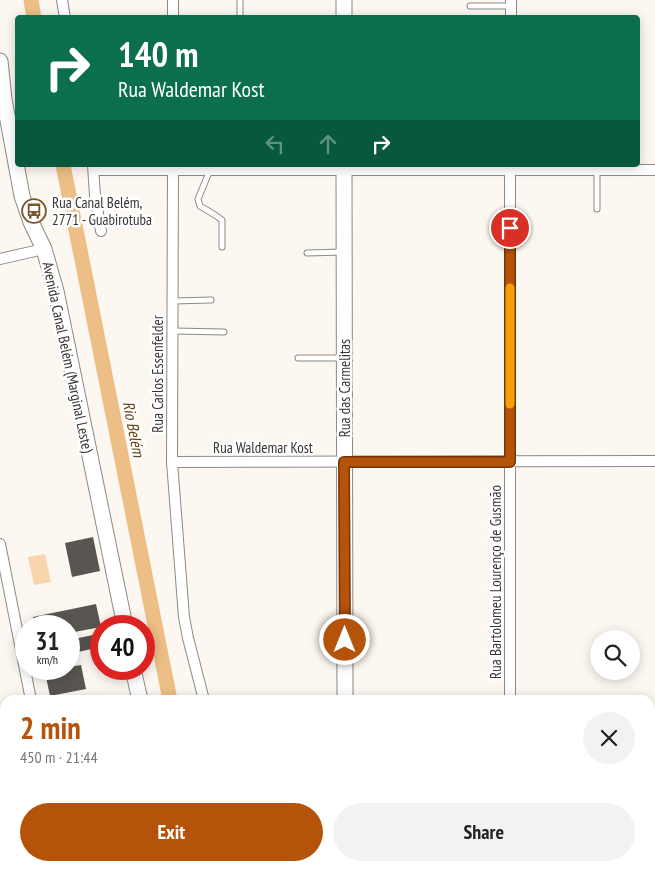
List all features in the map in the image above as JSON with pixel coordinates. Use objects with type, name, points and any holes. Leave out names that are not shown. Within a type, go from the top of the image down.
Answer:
[{"type":"street","points":[[62,0],[64,15]]},
{"type":"street","points":[[173,0],[173,15]]},
{"type":"street","points":[[344,0],[344,15]]},
{"type":"street","name":"Avenida Canal Belém (Marginal Leste)","points":[[0,61],[4,99],[15,158]]},
{"type":"street","name":"Avenida Canal Belém (Marginal Leste)","points":[[17,167],[22,196],[31,222],[44,248],[56,292],[123,615]]},
{"type":"street","points":[[100,231],[95,196],[94,167],[173,167],[210,170],[302,167],[655,170]]},
{"type":"street","name":"Rua Carlos Essenfelder","points":[[173,167],[172,462],[184,616],[203,695]]},
{"type":"street","name":"Rua das Carmelitas","points":[[344,168],[345,695]]},
{"type":"street","name":"Rua Bartolomeu Lourenço de Gusmão","points":[[510,168],[510,695]]},
{"type":"street","points":[[0,259],[44,248]]},
{"type":"street","name":"Rua Waldemar Kost","points":[[172,462],[655,461]]},
{"type":"street","points":[[0,544],[31,695]]},
{"type":"street","points":[[136,680],[139,695]]},
{"type":"lane","points":[[240,0],[240,15]]},
{"type":"lane","points":[[470,6],[511,3]]},
{"type":"lane","points":[[210,170],[198,202],[200,206],[222,220],[222,247]]},
{"type":"lane","points":[[597,170],[598,209]]},
{"type":"lane","points":[[307,252],[344,252]]},
{"type":"lane","points":[[172,301],[211,300]]},
{"type":"lane","points":[[172,331],[224,332]]},
{"type":"lane","points":[[298,358],[344,358]]},
{"type":"shaded area","points":[[45,554],[51,582],[34,585],[28,557]]},
{"type":"building","points":[[93,537],[100,571],[72,577],[65,543]]},
{"type":"building","points":[[96,604],[98,615],[90,615],[90,629],[80,631],[80,615],[43,615]]},
{"type":"building","points":[[90,636],[90,649],[80,652],[80,638]]},
{"type":"building","points":[[81,665],[86,689],[50,695],[47,680],[80,680]]},
{"type":"waterway","name":"Rio Belém","points":[[31,0],[34,15]]},
{"type":"waterway","name":"Rio Belém","points":[[63,167],[169,695]]},
{"type":"slow traffic","points":[[510,288],[510,404]]},
{"type":"place","name":"Rua Canal Belém, 2771 - Guabirotuba","points":[[34,211]]},
{"type":"route","points":[[345,640],[344,462],[510,462],[510,228]]}]
